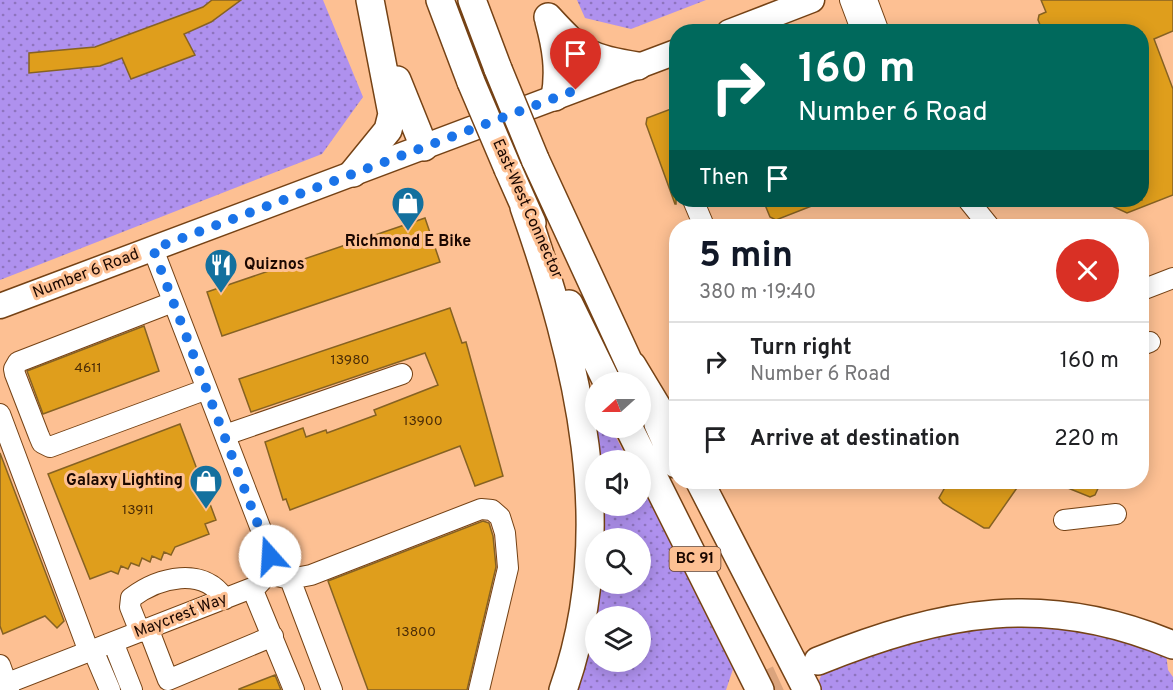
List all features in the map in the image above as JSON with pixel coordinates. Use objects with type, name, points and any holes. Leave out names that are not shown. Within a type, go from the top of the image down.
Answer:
[{"type":"highway","name":"East-West Connector","points":[[440,0],[471,82],[524,207],[602,372]]},
{"type":"highway","name":"East-West Connector","points":[[472,0],[535,159],[633,372]]},
{"type":"highway","points":[[544,8],[575,46],[604,61],[638,66]]},
{"type":"highway","points":[[544,8],[557,53],[559,79],[555,97]]},
{"type":"highway","points":[[373,13],[424,147]]},
{"type":"highway","points":[[353,173],[388,130],[392,114],[373,13]]},
{"type":"highway","points":[[524,207],[554,293],[572,368],[587,456],[592,532],[585,606],[563,690]]},
{"type":"highway","points":[[618,341],[669,426]]},
{"type":"highway","points":[[651,412],[669,449]]},
{"type":"highway","name":"BC 91","points":[[634,438],[760,690]]},
{"type":"highway","name":"BC 91","points":[[688,489],[786,690]]},
{"type":"highway","points":[[704,489],[807,690]]},
{"type":"highway","points":[[818,661],[862,644],[926,626],[969,616],[1005,613],[1077,615],[1146,634],[1173,645]]},
{"type":"main road","points":[[750,24],[812,0]]},
{"type":"main road","name":"Number 6 Road","points":[[0,306],[669,55]]},
{"type":"street","points":[[850,0],[859,24]]},
{"type":"street","points":[[867,0],[876,24]]},
{"type":"street","points":[[973,207],[983,219]]},
{"type":"street","points":[[153,249],[267,544],[270,556],[269,574],[290,579],[311,575],[481,509],[492,510],[500,517],[505,533],[508,568],[479,690]]},
{"type":"street","points":[[1149,287],[1173,278]]},
{"type":"street","points":[[173,302],[18,362],[14,369],[15,374],[39,436],[42,443],[50,447],[207,389]]},
{"type":"street","points":[[225,435],[402,374]]},
{"type":"street","points":[[0,414],[91,651],[110,690]]},
{"type":"street","points":[[1065,520],[1116,514]]},
{"type":"street","name":"Maycrest Way","points":[[4,681],[91,651],[225,599],[252,588],[269,574]]},
{"type":"street","points":[[225,599],[208,582],[189,577],[141,591],[131,598],[130,607],[168,680],[273,636]]},
{"type":"street","points":[[290,579],[332,690]]},
{"type":"street","points":[[252,588],[294,690]]},
{"type":"street","points":[[113,642],[132,690]]},
{"type":"shaded area","points":[[0,0],[323,0],[363,97],[322,154],[0,280]]},
{"type":"shaded area","points":[[577,0],[706,0],[631,29],[585,18]]},
{"type":"shaded area","points":[[594,438],[616,438],[623,450],[595,450]]},
{"type":"shaded area","points":[[651,505],[733,669],[726,690],[575,690],[585,640],[585,672],[651,672],[651,606],[592,606],[594,594],[651,594],[651,528],[598,528],[598,516],[651,516]]},
{"type":"shaded area","points":[[1070,624],[1166,653],[1168,670],[1173,677],[1173,690],[818,690],[816,688],[823,671],[860,657],[931,639],[952,629]]},
{"type":"building","points":[[212,0],[241,0],[211,22],[184,34],[195,55],[131,79],[122,58],[100,66],[29,73],[29,53],[95,47],[203,7]]},
{"type":"building","points":[[1041,0],[1173,0],[1173,31],[1154,39],[1173,89],[1173,195],[1149,204],[1149,24],[1040,24],[1039,15],[1046,12]]},
{"type":"building","points":[[669,110],[669,187],[646,124],[647,118]]},
{"type":"building","points":[[766,207],[809,207],[779,219],[770,217]]},
{"type":"building","points":[[1114,207],[1142,207],[1127,213]]},
{"type":"building","points":[[425,218],[440,262],[222,336],[207,292]]},
{"type":"building","points":[[450,308],[462,343],[466,342],[503,476],[475,486],[460,446],[290,510],[286,499],[283,500],[265,442],[303,428],[306,437],[326,430],[327,433],[376,415],[374,410],[438,385],[425,353],[251,412],[239,379]]},
{"type":"building","points":[[144,326],[159,371],[43,414],[27,371]]},
{"type":"building","points":[[180,424],[216,520],[205,524],[209,534],[175,547],[171,555],[164,552],[161,560],[152,556],[150,562],[142,558],[139,566],[131,563],[128,569],[121,566],[118,574],[111,571],[90,579],[48,474]]},
{"type":"building","points":[[0,453],[64,621],[57,628],[45,616],[3,634],[0,626]]},
{"type":"building","points":[[944,489],[1016,489],[989,528],[984,528],[943,503],[939,498]]},
{"type":"building","points":[[1070,489],[1098,489],[1095,495],[1090,497]]},
{"type":"building","points":[[483,521],[489,523],[493,536],[496,567],[467,690],[368,690],[328,581]]},
{"type":"building","points":[[275,675],[281,690],[239,690],[239,689]]},
{"type":"tunnel","points":[[754,690],[817,661]]},
{"type":"place","name":"Richmond E Bike","points":[[408,232]]},
{"type":"place","name":"Quiznos","points":[[221,294]]},
{"type":"place","name":"Galaxy Lighting","points":[[206,510]]},
{"type":"route","points":[[270,556],[153,249],[576,90]]}]
